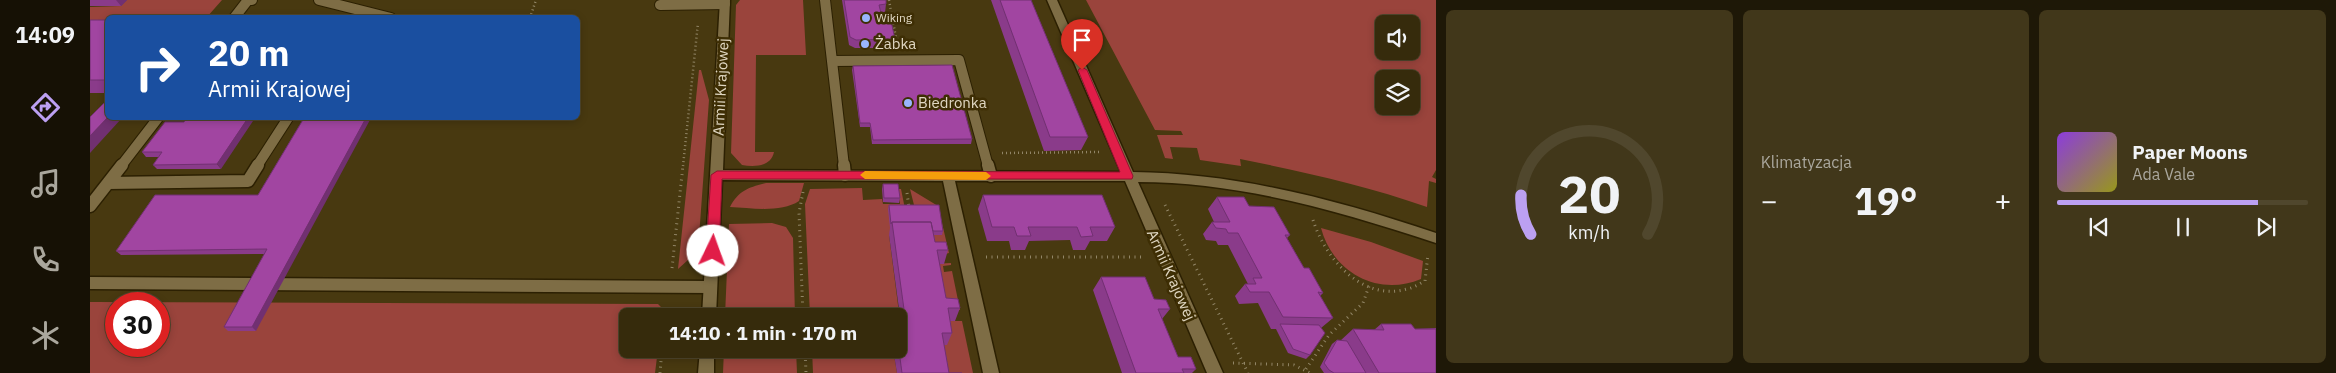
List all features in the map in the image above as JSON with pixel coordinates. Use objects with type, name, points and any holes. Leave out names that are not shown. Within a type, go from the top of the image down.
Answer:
[{"type":"street","name":"Armii Krajowej","points":[[1052,0],[1215,373]]},
{"type":"street","name":"Armii Krajowej","points":[[709,308],[725,2]]},
{"type":"street","points":[[717,175],[845,174],[1160,177],[1240,186],[1320,202],[1368,215],[1432,242]]},
{"type":"street","points":[[948,176],[991,373]]},
{"type":"street","points":[[706,373],[707,358]]},
{"type":"lane","points":[[236,15],[248,0],[252,0]]},
{"type":"lane","points":[[319,0],[379,15]]},
{"type":"lane","points":[[825,0],[845,174]]},
{"type":"lane","points":[[660,5],[700,5],[725,2]]},
{"type":"lane","points":[[832,61],[959,60],[991,176]]},
{"type":"lane","points":[[90,206],[156,120]]},
{"type":"lane","points":[[108,183],[248,181],[287,120]]},
{"type":"lane","points":[[90,283],[710,287]]},
{"type":"path","points":[[531,15],[536,0]]},
{"type":"path","points":[[889,0],[899,50]]},
{"type":"path","points":[[670,286],[700,5]]},
{"type":"path","points":[[985,153],[1102,152]]},
{"type":"path","points":[[803,308],[799,213],[806,175]]},
{"type":"path","points":[[907,194],[910,209]]},
{"type":"path","points":[[1163,202],[1248,373]]},
{"type":"path","points":[[1311,211],[1320,244],[1332,261],[1351,277],[1369,286],[1398,291],[1415,287],[1425,281],[1432,242]]},
{"type":"path","points":[[1018,250],[1020,257]]},
{"type":"path","points":[[1080,250],[1082,257]]},
{"type":"path","points":[[966,257],[1149,257]]},
{"type":"path","points":[[1306,369],[1330,334],[1363,303],[1369,286]]},
{"type":"path","points":[[660,373],[661,358]]},
{"type":"path","points":[[805,358],[806,373]]},
{"type":"path","points":[[1244,364],[1294,365],[1306,369],[1310,373]]},
{"type":"shaded area","points":[[127,0],[222,0],[209,15],[105,15],[105,33],[90,33],[90,7],[121,6]]},
{"type":"shaded area","points":[[740,0],[803,0],[806,55],[756,55],[755,152],[774,152],[769,161],[757,166],[742,165],[731,153],[736,5]]},
{"type":"shaded area","points":[[1086,0],[1436,0],[1436,170],[1432,177],[1436,179],[1436,183],[1429,181],[1427,207],[1311,174],[1240,159],[1241,166],[1200,160],[1197,148],[1170,147],[1173,159],[1165,158],[1157,135],[1183,135],[1181,131],[1155,130]]},
{"type":"shaded area","points":[[699,70],[701,70],[709,100],[698,251],[678,269]]},
{"type":"shaded area","points":[[766,183],[804,183],[799,201],[792,205],[766,209],[730,207],[740,193],[754,186]]},
{"type":"shaded area","points":[[862,188],[863,200],[882,199],[883,204],[900,204],[898,189],[901,189],[905,209],[889,235],[898,308],[810,308],[805,204],[810,189]]},
{"type":"shaded area","points":[[910,189],[938,206],[949,253],[942,255],[928,235],[941,235],[915,209]]},
{"type":"shaded area","points":[[772,223],[786,227],[793,238],[795,308],[725,308],[729,224]]},
{"type":"shaded area","points":[[1321,228],[1371,242],[1423,261],[1421,279],[1405,284],[1389,285],[1374,283],[1359,277],[1347,269],[1336,257],[1327,244]]},
{"type":"shaded area","points":[[951,263],[951,265],[943,266],[944,272],[952,271],[960,310],[941,311],[933,264]]},
{"type":"shaded area","points":[[90,302],[105,302],[105,357],[170,357],[170,302],[658,304],[662,308],[619,308],[619,358],[657,358],[655,373],[90,373]]},
{"type":"shaded area","points":[[943,321],[962,321],[973,373],[942,373],[937,345],[947,345]]},
{"type":"shaded area","points":[[724,358],[796,358],[797,373],[723,373]]},
{"type":"shaded area","points":[[812,358],[894,358],[897,373],[813,373]]},
{"type":"building","points":[[844,0],[886,0],[886,4],[879,5],[883,21],[891,21],[895,39],[856,40],[850,37]]},
{"type":"building","points":[[1000,0],[1031,0],[1088,137],[1050,137]]},
{"type":"building","points":[[90,20],[105,20],[105,80],[90,80]]},
{"type":"building","name":"Biedronka","points":[[952,65],[972,139],[873,140],[870,123],[860,123],[853,66]]},
{"type":"building","points":[[105,102],[105,120],[90,136],[90,117]]},
{"type":"building","points":[[186,120],[247,120],[217,164],[153,165],[162,152],[142,152],[165,122],[184,122]]},
{"type":"building","points":[[303,120],[365,120],[252,327],[224,327],[267,249],[116,251],[155,195],[258,195]]},
{"type":"building","points":[[883,184],[898,184],[900,198],[884,198]]},
{"type":"building","points":[[983,195],[1102,195],[1115,227],[1090,227],[1093,236],[1081,237],[1077,227],[1028,227],[1031,236],[1017,236],[1014,227],[992,227]]},
{"type":"building","points":[[1217,197],[1244,197],[1249,206],[1274,207],[1290,235],[1285,235],[1304,268],[1309,268],[1323,293],[1318,292],[1333,318],[1283,317],[1269,292],[1250,292],[1245,284],[1256,284],[1253,278],[1262,278],[1238,233],[1228,233],[1226,229],[1216,228],[1212,222],[1230,222]]},
{"type":"building","points":[[889,205],[939,205],[943,231],[933,231],[931,222],[892,222],[891,224]]},
{"type":"building","points":[[892,222],[931,222],[935,242],[946,242],[948,250],[937,250],[946,298],[958,299],[960,308],[948,308],[952,333],[942,333],[949,373],[902,373],[900,358],[907,358],[907,308],[904,308]]},
{"type":"building","points":[[1101,277],[1145,277],[1154,299],[1166,300],[1170,309],[1158,309],[1178,357],[1191,357],[1196,369],[1182,369],[1184,373],[1136,373]]},
{"type":"building","points":[[1280,324],[1319,325],[1325,333],[1310,355],[1293,349]]},
{"type":"building","points":[[1381,324],[1411,324],[1415,329],[1436,329],[1436,373],[1379,373],[1353,329],[1384,330]]},
{"type":"building","points":[[1337,340],[1347,341],[1366,373],[1334,373],[1329,370],[1324,363]]},
{"type":"slow traffic","points":[[865,175],[986,176]]},
{"type":"place","name":"Wiking","points":[[866,18]]},
{"type":"place","name":"Żabka","points":[[865,44]]},
{"type":"place","name":"Biedronka","points":[[908,103]]},
{"type":"route","points":[[713,251],[717,175],[1128,176],[1082,70]]}]
